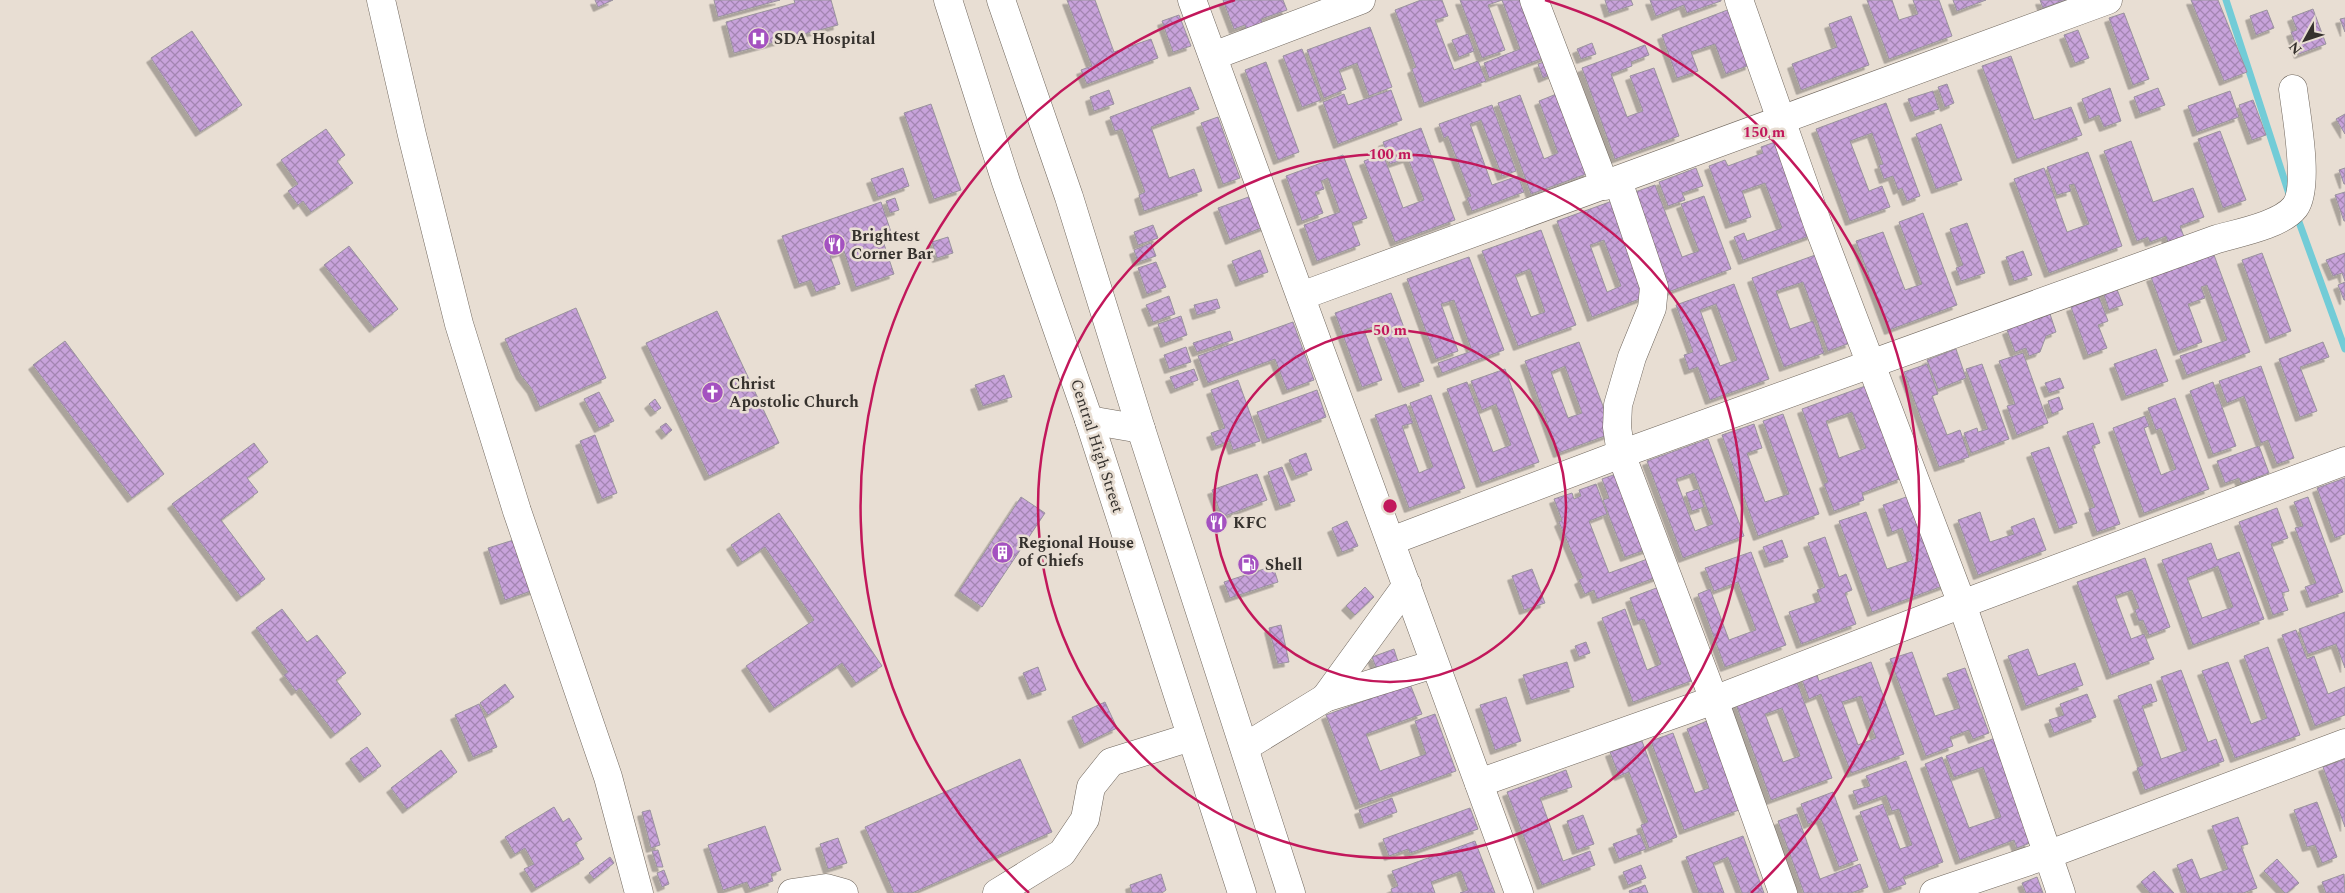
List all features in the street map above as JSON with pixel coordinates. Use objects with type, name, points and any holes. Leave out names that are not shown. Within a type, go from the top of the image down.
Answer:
[{"type":"main road","points":[[381,0],[459,324],[517,511],[608,778],[639,893]]},
{"type":"main road","name":"Central High Street","points":[[948,0],[1006,182],[1089,420],[1242,893]]},
{"type":"main road","points":[[1001,0],[1069,197],[1141,429],[1291,893]]},
{"type":"main road","points":[[1192,0],[1391,540],[1434,664],[1479,782],[1518,893]]},
{"type":"main road","points":[[1213,56],[1361,0]]},
{"type":"main road","points":[[1534,0],[1654,287],[1652,308],[1632,357],[1618,405],[1617,427],[1621,454],[1714,700],[1783,893]]},
{"type":"main road","points":[[1739,0],[1780,120],[1870,364],[1962,604],[2061,893]]},
{"type":"main road","points":[[1301,296],[1611,184],[2108,0]]},
{"type":"main road","points":[[1391,540],[1621,454],[2217,240],[2265,225],[2286,215],[2295,207],[2301,194],[2301,156],[2293,89]]},
{"type":"main road","points":[[1089,420],[1141,429]]},
{"type":"main road","points":[[1479,782],[1714,700],[1962,604],[2345,461]]},
{"type":"main road","points":[[1325,698],[1406,585]]},
{"type":"main road","points":[[1245,748],[1325,698],[1434,664]]},
{"type":"main road","points":[[997,893],[1062,853],[1085,819],[1091,787],[1111,762],[1191,737]]},
{"type":"main road","points":[[1934,893],[2047,854],[2345,743]]},
{"type":"main road","points":[[792,893],[826,888],[844,893]]},
{"type":"building","points":[[595,0],[613,0],[598,7]]},
{"type":"building","name":"SDA Hospital","points":[[714,0],[780,0],[718,17]]},
{"type":"building","name":"SDA Hospital","points":[[794,0],[831,0],[838,25],[734,53],[726,22],[795,3]]},
{"type":"building","points":[[1067,0],[1095,0],[1114,52],[1151,39],[1158,58],[1087,84],[1081,70],[1092,66]]},
{"type":"building","points":[[1223,0],[1283,0],[1287,10],[1261,19],[1264,26],[1247,32],[1245,25],[1234,29]]},
{"type":"building","points":[[1421,0],[1442,0],[1448,16],[1435,20],[1454,70],[1478,61],[1486,81],[1424,103],[1412,69],[1416,67],[1395,10]]},
{"type":"building","points":[[1460,0],[1502,0],[1488,5],[1505,50],[1482,58]]},
{"type":"building","points":[[1502,0],[1529,0],[1549,56],[1489,78],[1484,63],[1520,49]]},
{"type":"building","points":[[1605,0],[1631,0],[1633,5],[1609,13]]},
{"type":"building","points":[[1650,0],[1721,1],[1687,13],[1684,5],[1656,16]]},
{"type":"building","points":[[1867,0],[1892,0],[1899,20],[1918,14],[1913,0],[1939,0],[1952,36],[1889,59]]},
{"type":"building","points":[[1953,0],[1986,0],[1957,11]]},
{"type":"building","points":[[2040,0],[2066,0],[2043,8]]},
{"type":"building","points":[[2191,0],[2218,0],[2247,72],[2224,81]]},
{"type":"building","points":[[1730,9],[1750,65],[1726,74],[1715,44],[1691,52],[1698,71],[1677,78],[1662,35]]},
{"type":"building","points":[[2313,9],[2326,44],[2299,54],[2291,32],[2297,30],[2292,17]]},
{"type":"building","points":[[2267,10],[2274,28],[2256,35],[2250,16]]},
{"type":"building","points":[[2124,13],[2149,79],[2133,85],[2109,18]]},
{"type":"building","points":[[1179,15],[1191,46],[1173,52],[1162,21]]},
{"type":"building","points":[[1851,16],[1869,65],[1801,90],[1792,64],[1837,47],[1829,24]]},
{"type":"building","points":[[2345,18],[2345,32],[2340,19]]},
{"type":"building","points":[[1370,27],[1392,87],[1369,96],[1357,63],[1339,70],[1346,89],[1324,98],[1307,50]]},
{"type":"building","points":[[2078,30],[2089,58],[2075,63],[2064,35]]},
{"type":"building","points":[[192,31],[242,105],[200,132],[151,58]]},
{"type":"building","points":[[1468,34],[1474,51],[1459,57],[1452,40]]},
{"type":"building","points":[[1592,43],[1596,54],[1581,59],[1577,49]]},
{"type":"building","points":[[1645,45],[1649,55],[1631,62],[1632,66],[1611,74],[1627,117],[1643,111],[1630,76],[1654,68],[1679,136],[1615,159],[1582,68]]},
{"type":"building","points":[[1302,49],[1321,100],[1302,107],[1283,56]]},
{"type":"building","points":[[2011,56],[2034,120],[2071,107],[2082,135],[2017,159],[1982,66]]},
{"type":"building","points":[[1550,60],[1555,73],[1543,78],[1538,64]]},
{"type":"building","points":[[1266,62],[1299,152],[1278,160],[1245,70]]},
{"type":"building","points":[[1947,84],[1954,103],[1945,107],[1938,87]]},
{"type":"building","points":[[1190,87],[1199,109],[1151,127],[1169,178],[1194,169],[1202,191],[1144,211],[1139,195],[1145,192],[1122,129],[1115,131],[1110,117]]},
{"type":"building","points":[[2110,88],[2121,121],[2104,127],[2099,115],[2089,119],[2082,99]]},
{"type":"building","points":[[2158,88],[2165,105],[2140,114],[2134,97]]},
{"type":"building","points":[[1109,90],[1114,104],[1094,111],[1090,97]]},
{"type":"building","points":[[1391,90],[1402,120],[1338,144],[1323,102],[1344,94],[1348,105]]},
{"type":"building","points":[[1933,91],[1939,109],[1915,117],[1908,99]]},
{"type":"building","points":[[2230,91],[2239,117],[2197,132],[2188,106]]},
{"type":"building","points":[[1559,93],[1589,173],[1531,194],[1498,103],[1520,95],[1544,159],[1558,153],[1539,101]]},
{"type":"building","points":[[2253,100],[2266,135],[2252,140],[2239,105]]},
{"type":"building","points":[[1886,103],[1920,196],[1907,201],[1902,188],[1898,190],[1893,176],[1884,179],[1879,165],[1883,164],[1872,133],[1850,141],[1869,191],[1882,186],[1890,207],[1850,221],[1816,129]]},
{"type":"building","points":[[931,104],[961,190],[934,199],[904,113]]},
{"type":"building","points":[[1492,105],[1516,171],[1502,176],[1481,120],[1470,124],[1492,185],[1518,176],[1524,192],[1472,211],[1467,198],[1471,196],[1448,136],[1444,138],[1439,124]]},
{"type":"building","points":[[2345,114],[2345,134],[2336,119]]},
{"type":"building","points":[[1218,117],[1240,178],[1223,184],[1201,123]]},
{"type":"building","points":[[1941,124],[1962,180],[1936,189],[1916,134]]},
{"type":"building","points":[[1421,128],[1455,220],[1395,242],[1364,161],[1383,154],[1403,208],[1424,200],[1408,158],[1390,164],[1383,142]]},
{"type":"building","points":[[326,129],[345,155],[337,161],[353,183],[311,212],[303,201],[298,205],[288,191],[298,184],[281,160]]},
{"type":"building","points":[[2220,131],[2246,200],[2223,208],[2198,139]]},
{"type":"building","points":[[1778,141],[1812,235],[1743,260],[1734,237],[1744,233],[1747,241],[1782,228],[1765,183],[1742,191],[1751,217],[1730,224],[1709,166],[1725,160],[1728,166],[1763,153],[1761,147]]},
{"type":"building","points":[[2131,141],[2153,202],[2193,188],[2204,217],[2180,226],[2184,237],[2168,242],[2166,236],[2150,242],[2148,237],[2137,241],[2104,151]]},
{"type":"building","points":[[2088,152],[2122,246],[2049,273],[2014,179],[2044,168],[2067,232],[2089,224],[2074,184],[2069,185],[2071,191],[2057,195],[2047,167]]},
{"type":"building","points":[[1343,155],[1367,218],[1352,223],[1360,245],[1317,261],[1304,225],[1340,212],[1328,178],[1321,181],[1324,189],[1315,192],[1323,213],[1302,221],[1286,176]]},
{"type":"building","points":[[903,168],[909,186],[878,197],[871,179]]},
{"type":"building","points":[[1696,168],[1703,186],[1682,193],[1685,200],[1668,206],[1659,182]]},
{"type":"building","points":[[2345,168],[2345,184],[2344,184],[2339,170]]},
{"type":"building","points":[[1655,185],[1682,257],[1699,251],[1681,204],[1704,196],[1731,269],[1668,292],[1632,193]]},
{"type":"building","points":[[2345,192],[2345,221],[2344,221],[2335,195]]},
{"type":"building","points":[[1257,194],[1269,225],[1230,240],[1218,208]]},
{"type":"building","points":[[895,198],[899,210],[890,213],[886,201]]},
{"type":"building","points":[[1615,200],[1650,295],[1592,317],[1557,221]],"holes":[[[1604,240],[1621,286],[1607,292],[1590,245]]]},
{"type":"building","name":"Brightest Corner Bar","points":[[881,202],[892,235],[882,238],[894,274],[856,287],[844,251],[830,256],[840,284],[816,292],[811,280],[799,284],[782,236]]},
{"type":"building","points":[[1923,213],[1957,305],[1889,330],[1856,241],[1883,232],[1905,290],[1922,284],[1899,222]]},
{"type":"building","points":[[1967,223],[1985,273],[1961,281],[1956,268],[1963,265],[1950,229]]},
{"type":"building","points":[[1153,225],[1158,238],[1138,245],[1134,232]]},
{"type":"building","points":[[1541,230],[1576,325],[1518,346],[1482,251]],"holes":[[[1530,269],[1545,312],[1531,317],[1515,275]]]},
{"type":"building","points":[[948,237],[953,253],[937,258],[932,242]]},
{"type":"building","points":[[1151,243],[1156,256],[1138,262],[1134,250]]},
{"type":"building","points":[[349,246],[398,309],[374,328],[324,265]]},
{"type":"building","points":[[1260,250],[1268,272],[1240,282],[1232,261]]},
{"type":"building","points":[[2023,251],[2032,275],[2014,281],[2006,257]]},
{"type":"building","points":[[2262,253],[2291,331],[2270,339],[2242,260]]},
{"type":"building","points":[[2345,253],[2345,281],[2342,273],[2333,276],[2326,260]]},
{"type":"building","points":[[1818,254],[1850,343],[1828,351],[1803,282],[1776,291],[1790,329],[1813,321],[1824,353],[1784,367],[1752,278]]},
{"type":"building","points":[[2214,255],[2250,352],[2187,375],[2180,356],[2227,340],[2207,285],[2201,287],[2205,298],[2188,304],[2202,342],[2178,351],[2151,277]]},
{"type":"building","points":[[1469,257],[1504,350],[1442,373],[1438,363],[1472,351],[1454,300],[1441,304],[1458,351],[1436,359],[1407,279]]},
{"type":"building","points":[[1156,262],[1166,287],[1147,294],[1138,268]]},
{"type":"building","points":[[2345,282],[2345,300],[2344,300],[2338,285]]},
{"type":"building","points":[[1734,284],[1769,379],[1710,400],[1698,367],[1689,370],[1684,355],[1693,352],[1676,305]],"holes":[[[1716,304],[1737,360],[1720,366],[1700,310]]]},
{"type":"building","points":[[2115,284],[2123,305],[2109,310],[2102,289]]},
{"type":"building","points":[[1391,293],[1424,381],[1403,388],[1379,325],[1364,330],[1382,380],[1362,387],[1335,313]]},
{"type":"building","points":[[1169,296],[1175,314],[1153,322],[1146,305]]},
{"type":"building","points":[[2099,297],[2108,321],[2098,325],[2107,348],[2088,355],[2071,307]]},
{"type":"building","points":[[1217,299],[1220,308],[1197,315],[1194,305]]},
{"type":"building","points":[[576,308],[606,378],[540,407],[532,389],[521,375],[505,339]]},
{"type":"building","name":"Christ Apostolic Church","points":[[717,311],[779,443],[709,476],[646,343]]},
{"type":"building","points":[[2050,314],[2056,332],[2046,336],[2040,352],[2029,356],[2026,348],[2015,352],[2007,330]]},
{"type":"building","points":[[1181,316],[1187,335],[1165,343],[1158,324]]},
{"type":"building","points":[[1293,322],[1314,380],[1287,390],[1275,359],[1208,383],[1198,356]]},
{"type":"building","points":[[1230,331],[1233,340],[1197,352],[1193,343]]},
{"type":"building","points":[[65,341],[164,474],[132,498],[33,365]]},
{"type":"building","points":[[1579,342],[1613,433],[1558,453],[1525,361]],"holes":[[[1565,366],[1582,413],[1568,418],[1551,372]]]},
{"type":"building","points":[[2323,342],[2329,357],[2300,367],[2317,411],[2300,417],[2279,359]]},
{"type":"building","points":[[1186,347],[1191,362],[1169,369],[1164,355]]},
{"type":"building","points":[[1956,349],[1966,378],[1938,389],[1927,360]]},
{"type":"building","points":[[2156,349],[2168,381],[2126,396],[2114,364]]},
{"type":"building","points":[[2023,353],[2048,423],[2017,435],[2007,406],[2015,404],[1999,361]]},
{"type":"building","points":[[1927,364],[1938,394],[1932,396],[1947,435],[1960,430],[1969,457],[1939,467],[1904,372]]},
{"type":"building","points":[[1982,364],[2009,439],[1971,453],[1964,433],[1977,428],[1978,432],[1988,429],[1966,369]]},
{"type":"building","points":[[2261,366],[2294,458],[2277,464],[2268,440],[2261,443],[2244,396],[2227,403],[2219,381]]},
{"type":"building","points":[[1194,369],[1198,380],[1175,389],[1170,377]]},
{"type":"building","points":[[1505,369],[1539,462],[1481,483],[1447,389],[1467,382],[1493,452],[1511,445],[1496,404],[1482,410],[1471,381]]},
{"type":"building","points":[[1004,375],[1012,397],[983,406],[975,385]]},
{"type":"building","points":[[2060,378],[2064,388],[2049,393],[2045,383]]},
{"type":"building","points":[[1238,380],[1260,441],[1233,450],[1230,441],[1216,446],[1211,433],[1225,428],[1211,390]]},
{"type":"building","points":[[2213,382],[2236,446],[2213,454],[2190,391]]},
{"type":"building","points":[[1868,385],[1902,478],[1862,493],[1864,500],[1834,511],[1824,484],[1828,482],[1802,409]],"holes":[[[1852,412],[1866,448],[1839,458],[1826,421]]]},
{"type":"building","points":[[1317,390],[1326,417],[1267,439],[1257,412]]},
{"type":"building","points":[[599,392],[614,421],[599,428],[584,399]]},
{"type":"building","points":[[1431,395],[1465,488],[1409,508],[1375,415],[1406,404],[1413,423],[1402,426],[1419,473],[1433,467],[1410,403]]},
{"type":"building","points":[[2059,397],[2063,409],[2052,414],[2048,401]]},
{"type":"building","points":[[2175,398],[2209,489],[2144,513],[2113,428],[2145,416],[2149,426],[2144,428],[2161,475],[2176,469],[2161,428],[2156,430],[2148,408]]},
{"type":"building","points":[[655,399],[661,408],[655,412],[649,404]]},
{"type":"building","points":[[1783,414],[1819,514],[1758,536],[1722,435],[1754,424],[1762,448],[1747,453],[1765,502],[1789,494],[1763,421]]},
{"type":"building","points":[[666,423],[672,430],[666,435],[660,427]]},
{"type":"building","points":[[2093,423],[2100,443],[2092,446],[2120,524],[2097,532],[2089,509],[2095,507],[2067,432]]},
{"type":"building","points":[[595,435],[617,493],[602,499],[580,441]]},
{"type":"building","points":[[1708,439],[1744,536],[1683,558],[1647,461]],"holes":[[[1694,473],[1713,524],[1695,531],[1676,479]]]},
{"type":"building","points":[[254,443],[268,462],[247,478],[258,492],[221,520],[265,579],[241,597],[172,504]]},
{"type":"building","points":[[2259,446],[2269,473],[2241,483],[2239,478],[2225,483],[2217,461]]},
{"type":"building","points":[[2049,447],[2077,523],[2059,529],[2031,453]]},
{"type":"building","points":[[1306,453],[1312,470],[1296,476],[1289,460]]},
{"type":"building","points":[[1282,467],[1295,501],[1280,506],[1268,472]]},
{"type":"building","points":[[1619,473],[1648,549],[1625,557],[1603,500],[1609,498],[1602,479]]},
{"type":"building","points":[[1257,474],[1267,500],[1222,517],[1212,490]]},
{"type":"building","points":[[2345,478],[2345,534],[2335,538],[2317,488]]},
{"type":"building","points":[[1596,484],[1607,514],[1589,521],[1609,573],[1653,557],[1660,576],[1597,599],[1594,590],[1585,594],[1579,580],[1583,578],[1559,522],[1562,520],[1554,499],[1572,493],[1574,499],[1581,496],[1579,490]]},
{"type":"building","points":[[1698,489],[1704,507],[1692,511],[1686,493]]},
{"type":"building","points":[[1915,494],[1948,584],[1872,612],[1839,521],[1866,512],[1887,569],[1913,560],[1902,528],[1892,532],[1883,505]]},
{"type":"building","name":"Regional House of Chiefs","points":[[1021,497],[1045,513],[982,607],[959,591]]},
{"type":"building","points":[[2308,497],[2343,592],[2311,603],[2305,587],[2316,583],[2295,528],[2303,526],[2294,502]]},
{"type":"building","points":[[2277,508],[2288,538],[2271,544],[2289,591],[2282,593],[2288,610],[2273,615],[2239,522]]},
{"type":"building","points":[[1980,512],[1990,542],[2014,534],[2011,527],[2034,518],[2046,550],[1978,575],[1958,520]]},
{"type":"building","points":[[779,513],[882,666],[856,683],[842,663],[774,708],[746,666],[814,620],[765,547],[742,562],[731,545]]},
{"type":"building","points":[[1347,521],[1358,546],[1342,552],[1332,528]]},
{"type":"building","points":[[1825,537],[1839,577],[1846,574],[1852,590],[1845,593],[1856,624],[1801,644],[1789,612],[1821,601],[1817,590],[1825,587],[1808,543]]},
{"type":"building","points":[[520,538],[537,589],[505,600],[488,548]]},
{"type":"building","points":[[1782,540],[1788,557],[1769,563],[1763,547]]},
{"type":"building","points":[[2211,543],[2217,560],[2239,552],[2264,619],[2193,645],[2162,560]],"holes":[[[2218,566],[2233,607],[2202,618],[2187,578]]]},
{"type":"building","points":[[1751,552],[1786,645],[1725,667],[1698,594],[1710,589],[1729,640],[1756,630],[1738,582],[1714,591],[1705,568]]},
{"type":"building","points":[[2145,558],[2170,627],[2149,635],[2143,620],[2139,621],[2135,610],[2139,608],[2132,590],[2115,596],[2131,639],[2144,634],[2154,659],[2111,675],[2077,582]]},
{"type":"building","points":[[1273,566],[1278,582],[1230,598],[1224,582]]},
{"type":"building","points":[[1532,569],[1545,603],[1524,610],[1512,576]]},
{"type":"building","points":[[1365,587],[1374,597],[1355,615],[1346,606]]},
{"type":"building","points":[[1659,587],[1694,680],[1633,702],[1602,618],[1625,609],[1647,670],[1661,664],[1644,619],[1638,621],[1630,598]]},
{"type":"building","points":[[282,609],[307,642],[317,635],[346,673],[336,680],[361,714],[335,734],[300,688],[296,691],[284,675],[288,672],[256,628]]},
{"type":"building","points":[[2345,612],[2345,668],[2336,644],[2308,654],[2299,629]]},
{"type":"building","points":[[1281,625],[1289,662],[1278,664],[1269,628]]},
{"type":"building","points":[[2296,630],[2307,659],[2314,656],[2328,694],[2345,687],[2345,715],[2315,726],[2282,635]]},
{"type":"building","points":[[1586,642],[1590,653],[1579,657],[1575,646]]},
{"type":"building","points":[[2268,647],[2300,735],[2235,758],[2202,671],[2228,662],[2251,724],[2267,718],[2244,656]]},
{"type":"building","points":[[1394,649],[1400,668],[1379,675],[1372,657]]},
{"type":"building","points":[[2028,649],[2038,676],[2075,663],[2083,685],[2026,706],[2008,656]]},
{"type":"building","points":[[1912,652],[1935,716],[1960,708],[1947,674],[1965,668],[1989,733],[1973,739],[1969,730],[1950,737],[1953,746],[1926,756],[1890,659]]},
{"type":"building","points":[[1567,662],[1574,687],[1531,700],[1523,675]]},
{"type":"building","points":[[1871,662],[1904,754],[1851,773],[1821,694],[1809,699],[1801,677],[1816,672],[1819,681]],"holes":[[[1861,696],[1876,738],[1858,745],[1842,702]]]},
{"type":"building","points":[[1038,667],[1046,690],[1032,695],[1023,673]]},
{"type":"building","points":[[2181,670],[2208,742],[2216,739],[2224,761],[2145,790],[2137,768],[2143,765],[2118,696],[2151,684],[2157,701],[2142,706],[2161,759],[2187,750],[2161,677]]},
{"type":"building","points":[[1795,677],[1832,778],[1771,800],[1734,699]],"holes":[[[1782,708],[1800,756],[1783,762],[1765,714]]]},
{"type":"building","points":[[505,684],[514,697],[488,715],[480,703]]},
{"type":"building","points":[[1410,684],[1422,714],[1366,734],[1380,771],[1426,754],[1415,721],[1435,714],[1456,771],[1360,805],[1326,715]]},
{"type":"building","points":[[2087,694],[2096,717],[2054,733],[2049,720],[2064,715],[2060,704]]},
{"type":"building","points":[[1506,697],[1521,741],[1495,750],[1480,705]]},
{"type":"building","points":[[1105,702],[1117,728],[1084,744],[1072,717]]},
{"type":"building","points":[[479,704],[497,747],[473,757],[455,715]]},
{"type":"building","points":[[1707,721],[1739,810],[1684,830],[1651,741],[1673,733],[1695,793],[1709,788],[1687,729]]},
{"type":"building","points":[[1998,737],[2033,833],[2027,835],[2030,843],[2017,848],[2014,840],[1960,860],[1925,764],[1942,757],[1969,828],[2001,817],[1983,767],[1954,777],[1946,756]]},
{"type":"building","points":[[1642,741],[1677,837],[1649,848],[1641,825],[1648,822],[1629,772],[1619,776],[1610,752]]},
{"type":"building","points":[[367,747],[381,766],[364,778],[350,759]]},
{"type":"building","points":[[441,750],[457,772],[407,809],[391,788]]},
{"type":"building","points":[[1020,759],[1052,832],[912,893],[894,893],[865,827]]},
{"type":"building","points":[[2345,759],[2345,827],[2323,767]]},
{"type":"building","points":[[1906,761],[1943,862],[1903,877],[1906,884],[1889,890],[1860,812],[1883,804],[1900,849],[1912,845],[1899,809],[1892,811],[1886,795],[1858,805],[1853,791],[1870,786],[1866,776]]},
{"type":"building","points":[[1566,770],[1572,787],[1540,798],[1563,861],[1590,851],[1595,865],[1542,885],[1507,792]]},
{"type":"building","points":[[1833,792],[1858,860],[1839,867],[1821,819],[1808,824],[1801,804]]},
{"type":"building","points":[[1392,798],[1397,812],[1364,824],[1359,810]]},
{"type":"building","points":[[2317,802],[2337,857],[2322,863],[2315,845],[2307,847],[2294,810]]},
{"type":"building","points":[[554,807],[563,822],[569,818],[582,839],[575,843],[584,859],[536,888],[524,869],[534,864],[525,848],[515,854],[505,837]]},
{"type":"building","points":[[1470,808],[1478,829],[1410,853],[1408,849],[1389,856],[1383,839]]},
{"type":"building","points":[[650,810],[660,845],[651,848],[642,812]]},
{"type":"building","points":[[1797,814],[1820,879],[1860,864],[1868,887],[1851,893],[1804,893],[1778,821]]},
{"type":"building","points":[[1583,815],[1594,844],[1577,850],[1567,821]]},
{"type":"building","points":[[2238,817],[2248,844],[2241,846],[2257,888],[2243,893],[2187,893],[2177,865],[2192,859],[2200,879],[2228,869],[2212,826]]},
{"type":"building","points":[[765,826],[781,870],[771,874],[773,881],[750,889],[747,882],[723,890],[708,845]]},
{"type":"building","points":[[1640,834],[1646,849],[1619,859],[1613,844]]},
{"type":"building","points":[[1743,836],[1764,893],[1742,893],[1728,857],[1713,863],[1724,893],[1699,893],[1686,857]]},
{"type":"building","points":[[838,838],[847,863],[828,869],[820,844]]},
{"type":"building","points":[[1475,841],[1495,893],[1460,893],[1468,890],[1461,871],[1431,882],[1435,893],[1392,893],[1391,889],[1398,886],[1392,871]]},
{"type":"building","points":[[658,850],[663,867],[657,867],[652,851]]},
{"type":"building","points":[[610,857],[614,863],[594,879],[589,873]]},
{"type":"building","points":[[2277,859],[2299,883],[2287,893],[2264,871]]},
{"type":"building","points":[[1641,865],[1646,878],[1628,885],[1623,872]]},
{"type":"building","points":[[664,870],[669,884],[662,887],[657,873]]},
{"type":"building","points":[[2154,871],[2174,893],[2150,893],[2141,882]]},
{"type":"building","points":[[1161,874],[1166,890],[1162,893],[1132,893],[1130,885]]},
{"type":"building","points":[[2344,874],[2345,893],[2326,893],[2322,882]]},
{"type":"building","points":[[2037,877],[2043,893],[2026,893],[2022,883]]},
{"type":"building","points":[[1645,885],[1648,893],[1630,893],[1629,891]]},
{"type":"waterway","points":[[2226,0],[2289,194]]},
{"type":"waterway","points":[[2299,222],[2345,349]]},
{"type":"place","name":"SDA Hospital","points":[[758,39]]},
{"type":"place","name":"Brightest Corner Bar","points":[[835,245]]},
{"type":"place","name":"Christ Apostolic Church","points":[[713,393]]},
{"type":"place","name":"KFC","points":[[1217,523]]},
{"type":"place","name":"Regional House of Chiefs","points":[[1002,552]]},
{"type":"place","name":"Shell","points":[[1249,565]]}]
